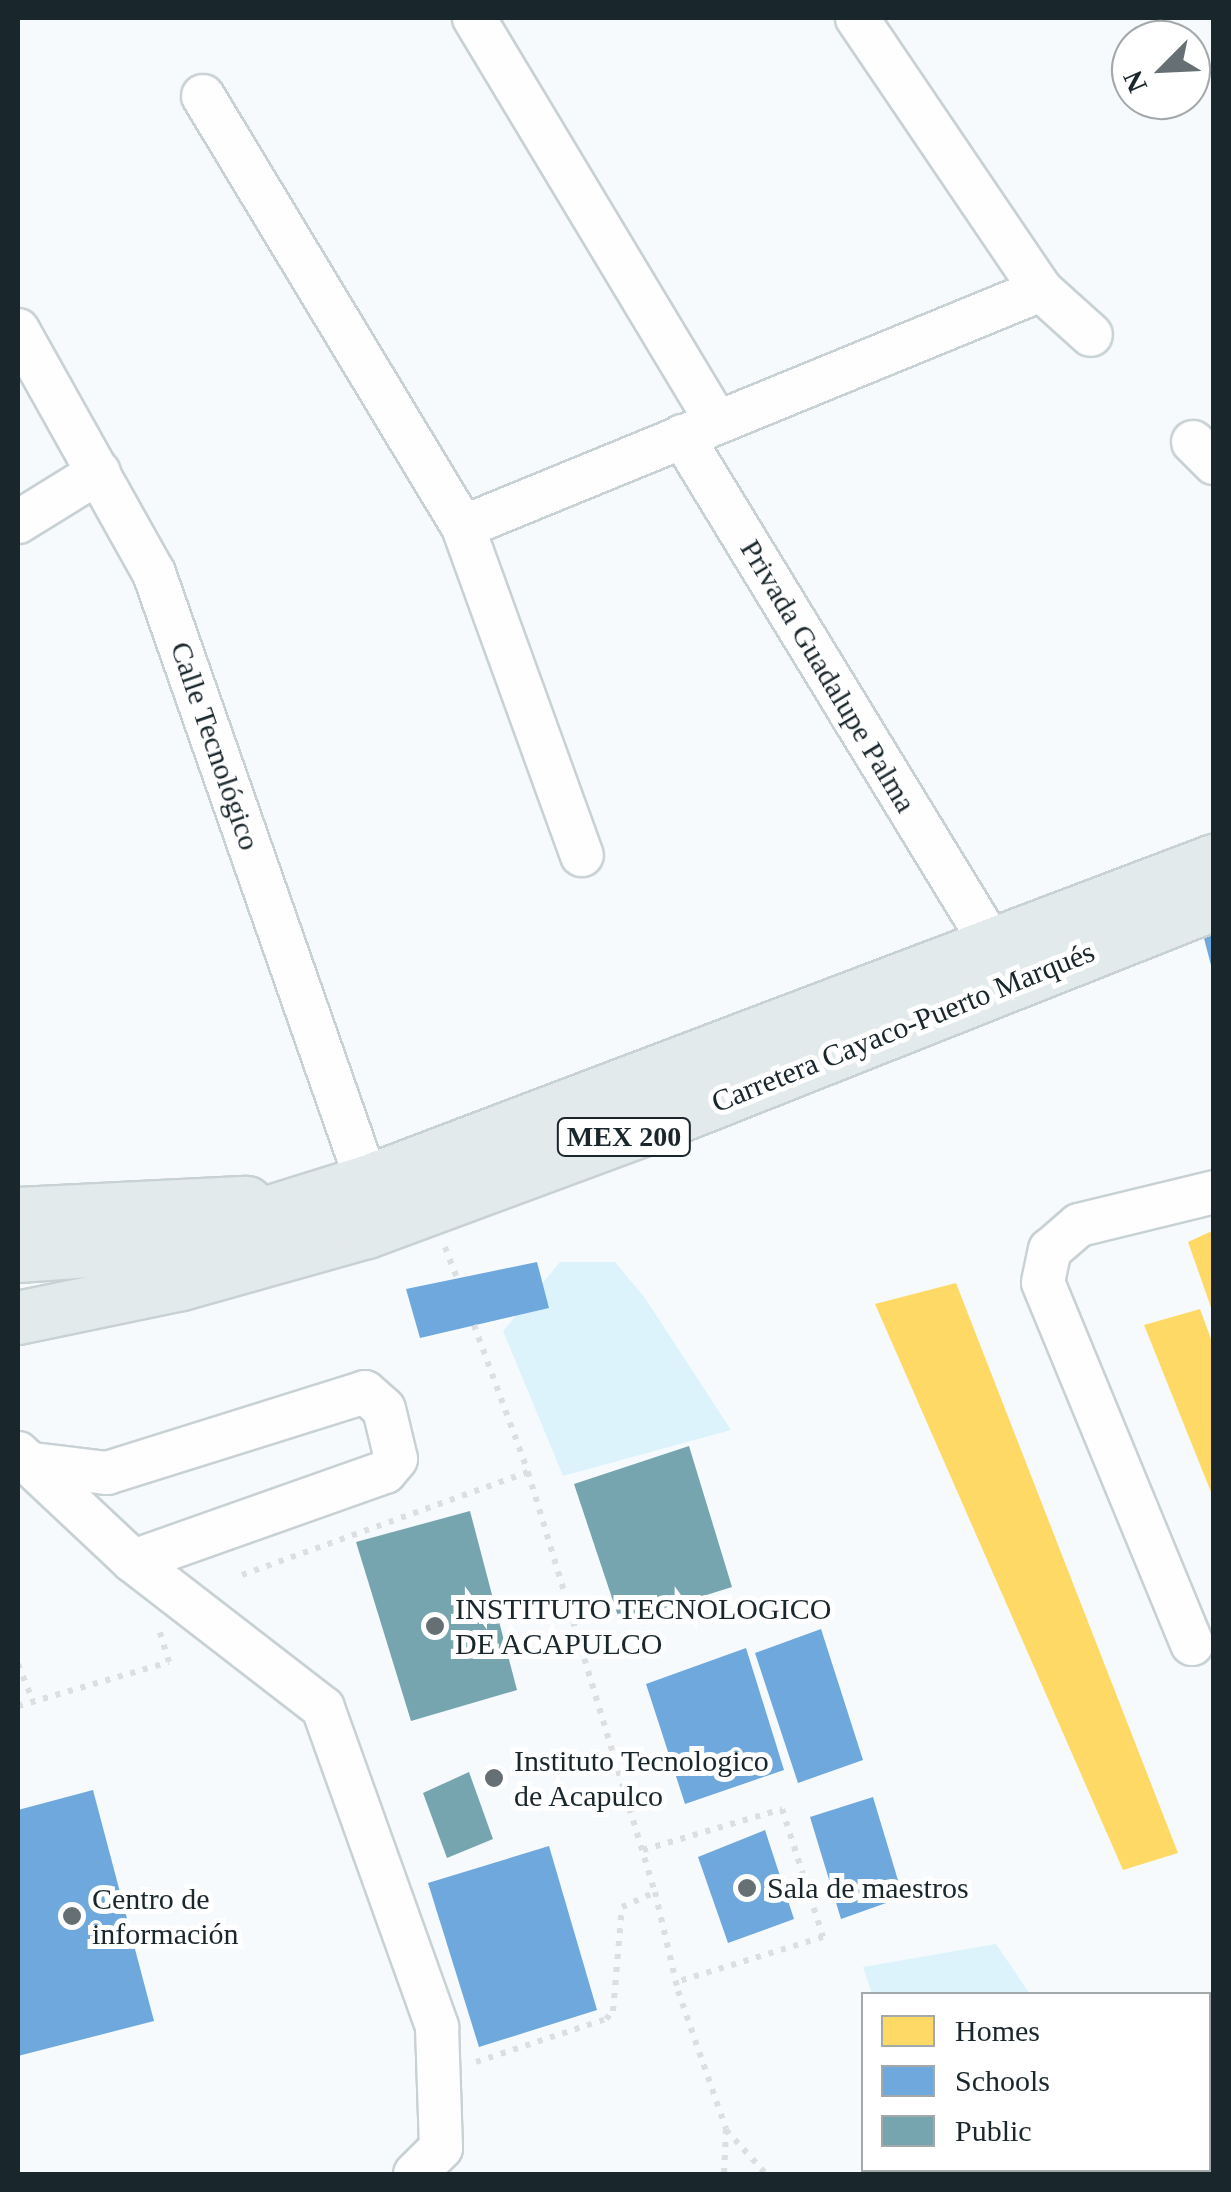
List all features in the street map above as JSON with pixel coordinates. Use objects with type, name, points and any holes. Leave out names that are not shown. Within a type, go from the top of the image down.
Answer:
[{"type":"main road","name":"Carretera Cayaco-Puerto Marqués","points":[[18,1256],[161,1246],[367,1182],[994,948],[1214,860]]},
{"type":"main road","name":"Carretera Cayaco-Puerto Marqués","points":[[18,1318],[182,1284],[367,1232],[667,1121],[1214,904]]},
{"type":"main road","points":[[18,1214],[144,1203],[299,1203]]},
{"type":"street","name":"Privada Guadalupe Palma","points":[[474,18],[699,428],[994,948]]},
{"type":"street","points":[[857,18],[1041,290],[1091,335]]},
{"type":"street","points":[[203,96],[463,528],[582,854]]},
{"type":"street","points":[[463,528],[1041,290]]},
{"type":"street","name":"Calle Tecnológico","points":[[18,330],[154,573],[367,1182]]},
{"type":"street","points":[[18,522],[99,472]]},
{"type":"street","points":[[1192,1644],[1043,1282],[1050,1250],[1079,1225],[1214,1192]]},
{"type":"street","points":[[21,1458],[106,1473],[365,1392],[384,1410],[396,1459],[385,1472],[134,1561]]},
{"type":"street","points":[[21,1458],[134,1561],[324,1708],[438,2027],[441,2148],[415,2174]]},
{"type":"path","points":[[474,1325],[528,1472],[643,1850],[676,1982],[726,2129],[724,2174]]},
{"type":"path","points":[[242,1574],[528,1472]]},
{"type":"path","points":[[18,1706],[169,1662],[158,1627]]},
{"type":"path","points":[[18,1664],[33,1701]]},
{"type":"path","points":[[643,1850],[782,1809],[823,1937],[676,1982]]},
{"type":"path","points":[[439,2068],[606,2019],[613,2011],[622,1907],[655,1892]]},
{"type":"path","points":[[726,2129],[766,2174]]},
{"type":"shaded area","points":[[560,1262],[615,1262],[645,1298],[731,1430],[563,1476],[503,1331]]},
{"type":"shaded area","points":[[996,1944],[1029,1992],[871,1992],[863,1967]]},
{"type":"building: Homes","points":[[1214,1230],[1214,1313],[1213,1313],[1188,1242]]},
{"type":"building: Homes","points":[[956,1283],[1178,1853],[1123,1870],[875,1304]]},
{"type":"building: Homes","points":[[1200,1309],[1214,1347],[1213,1497],[1144,1325]]},
{"type":"building: Schools","points":[[1214,924],[1214,969],[1212,969],[1201,927]]},
{"type":"building: Schools","points":[[537,1262],[549,1308],[420,1338],[406,1289]]},
{"type":"building: Schools","points":[[821,1629],[863,1760],[798,1783],[755,1653]]},
{"type":"building: Schools","points":[[746,1648],[784,1770],[685,1804],[646,1684]]},
{"type":"building: Schools","name":"Centro de información","points":[[93,1790],[154,2021],[18,2056],[18,1810]]},
{"type":"building: Schools","points":[[873,1797],[903,1897],[841,1919],[810,1817]]},
{"type":"building: Schools","name":"Sala de maestros","points":[[765,1830],[794,1919],[728,1943],[698,1857]]},
{"type":"building: Schools","points":[[549,1846],[597,2010],[479,2047],[428,1883]]},
{"type":"building: Public","points":[[689,1446],[732,1587],[620,1622],[574,1484]]},
{"type":"building: Public","points":[[470,1511],[517,1690],[411,1721],[356,1542]]},
{"type":"building: Public","points":[[469,1772],[493,1839],[447,1858],[423,1793]]},
{"type":"place","name":"INSTITUTO TECNOLOGICO DE ACAPULCO","points":[[435,1626]]},
{"type":"place","name":"Instituto Tecnologico de Acapulco","points":[[494,1778]]},
{"type":"place","name":"Sala de maestros","points":[[747,1888]]},
{"type":"place","name":"Centro de información","points":[[72,1916]]}]
